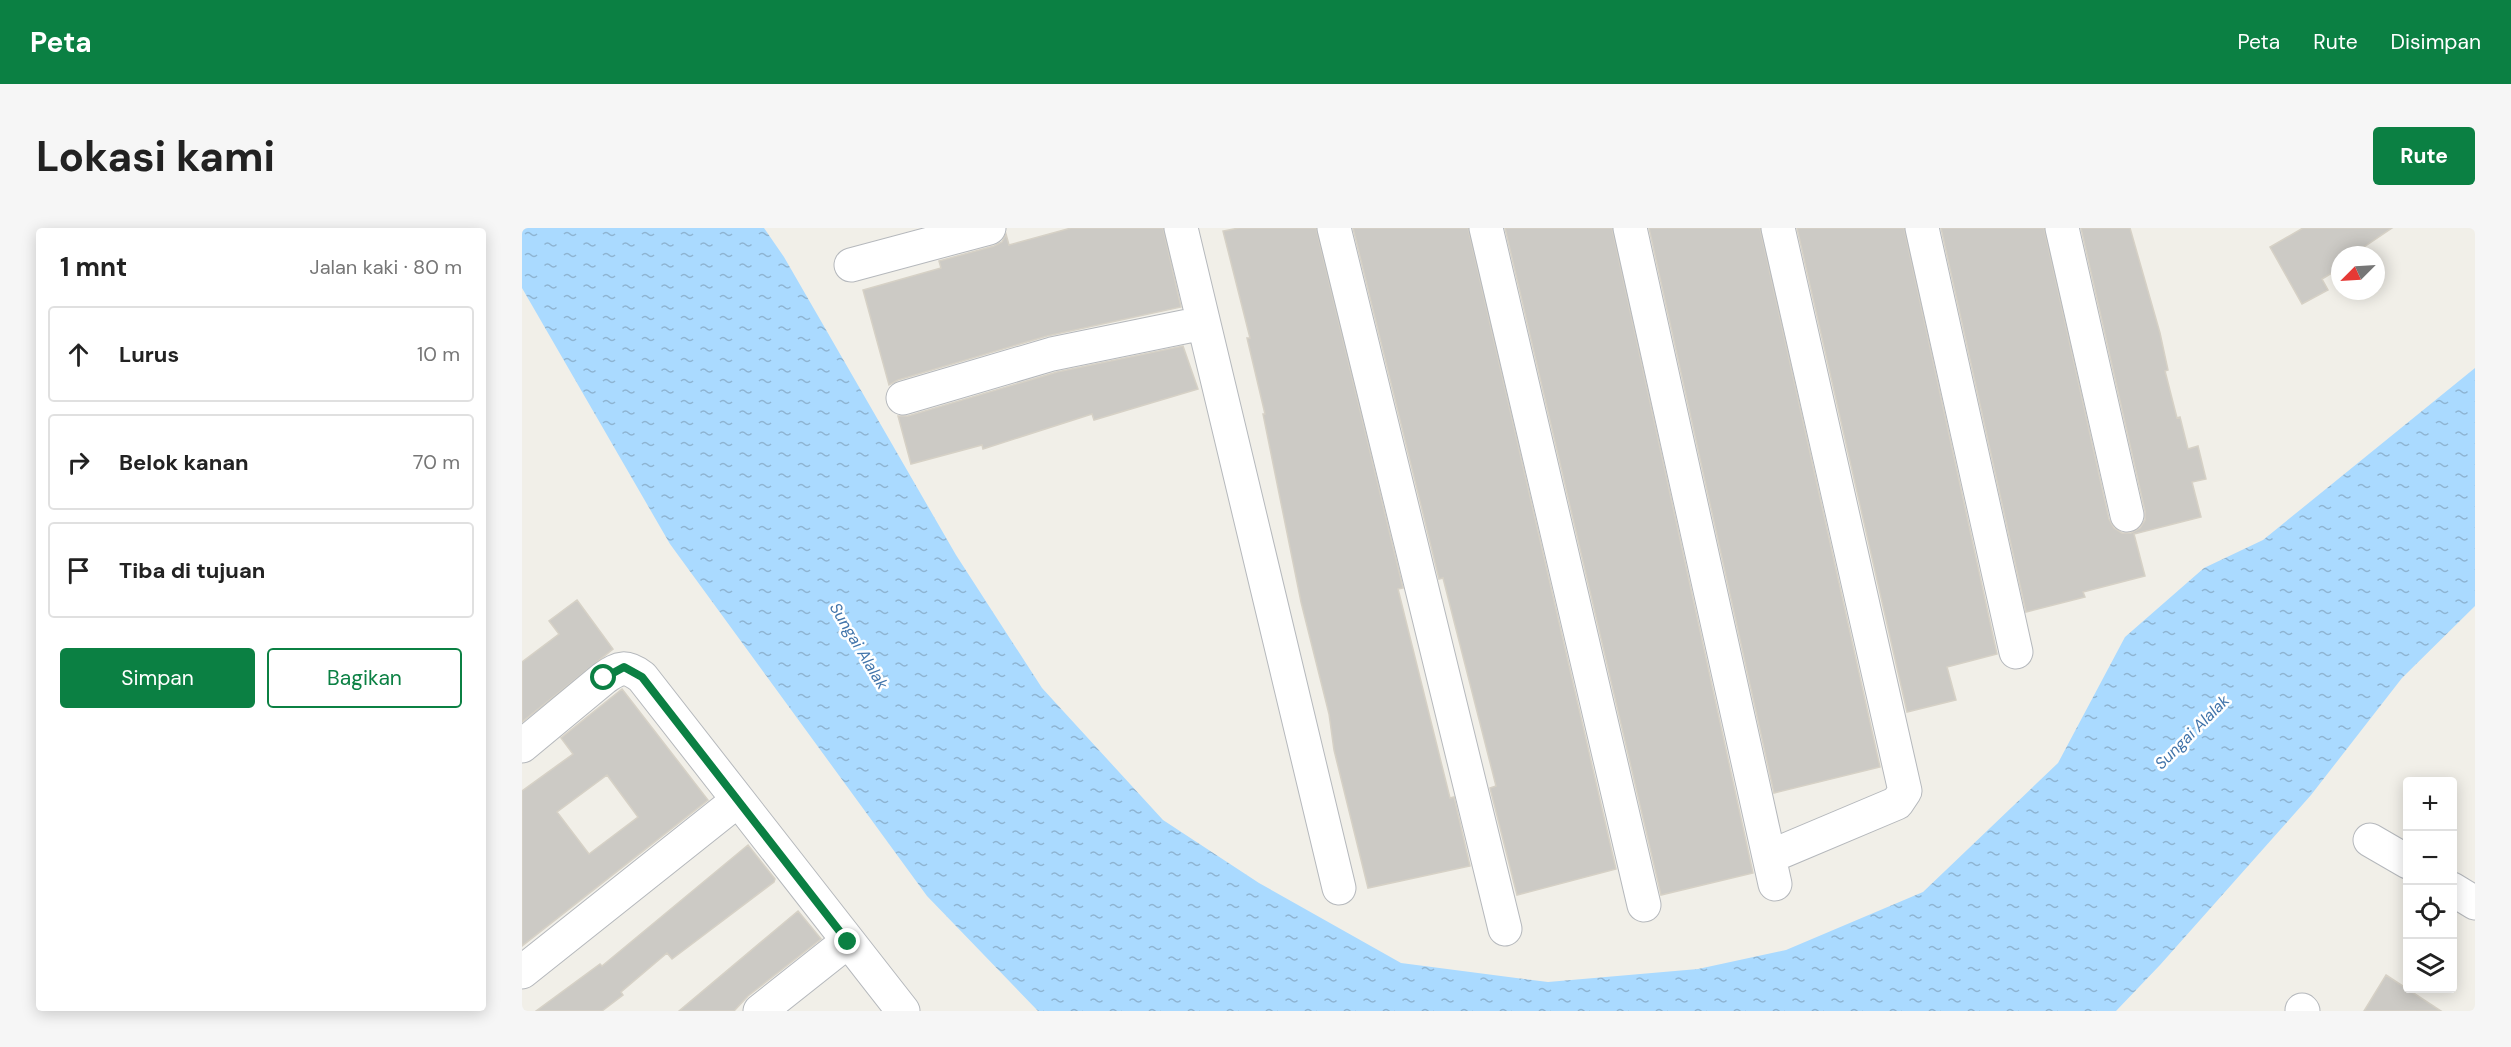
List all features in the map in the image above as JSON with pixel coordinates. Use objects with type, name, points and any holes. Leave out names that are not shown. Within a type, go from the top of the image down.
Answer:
[{"type":"street","points":[[851,265],[989,228]]},
{"type":"street","points":[[1181,228],[1339,888]]},
{"type":"street","points":[[1334,228],[1505,929]]},
{"type":"street","points":[[1486,228],[1644,905]]},
{"type":"street","points":[[1630,228],[1772,871],[1897,803],[1905,791],[1778,228]]},
{"type":"street","points":[[1922,228],[2016,652]]},
{"type":"street","points":[[2062,228],[2127,515]]},
{"type":"street","points":[[903,398],[1052,354],[1203,323]]},
{"type":"street","points":[[522,746],[618,668],[631,669],[642,677],[903,1011]]},
{"type":"street","points":[[522,972],[737,801]]},
{"type":"street","points":[[2370,840],[2403,859]]},
{"type":"street","points":[[2457,892],[2475,903]]},
{"type":"street","points":[[760,1011],[848,942]]},
{"type":"water","name":"Sungai Alalak","points":[[522,228],[764,228],[784,257],[956,555],[1042,688],[1163,820],[1259,883],[1401,963],[1548,982],[1698,969],[1786,950],[1923,892],[2058,763],[2125,637],[2204,568],[2263,540],[2475,368],[2475,606],[2402,678],[2311,795],[2160,965],[2116,1011],[1038,1011],[927,896],[670,544],[522,288]]},
{"type":"building","points":[[1071,228],[1163,228],[1181,307],[1047,336],[898,380],[889,385],[863,290],[941,268],[939,261],[994,246],[1002,242],[1006,234],[1009,245]]},
{"type":"building","points":[[1239,228],[1316,228],[1403,588],[1398,589],[1450,798],[1454,797],[1470,866],[1368,888],[1301,602],[1263,414],[1265,414],[1247,338],[1250,338],[1223,231]]},
{"type":"building","points":[[1353,228],[1468,228],[1616,869],[1517,895],[1490,788],[1496,786],[1443,578],[1439,579]]},
{"type":"building","points":[[1505,228],[1612,228],[1753,873],[1661,895]]},
{"type":"building","points":[[1649,228],[1760,228],[1880,767],[1774,793]]},
{"type":"building","points":[[1797,228],[1904,228],[1997,654],[1947,667],[1956,700],[1907,712]]},
{"type":"building","points":[[1941,228],[2044,228],[2109,519],[2114,528],[2122,533],[2131,533],[2140,528],[2145,520],[2145,511],[2081,228],[2130,228],[2160,333],[2168,370],[2165,371],[2177,418],[2180,417],[2188,449],[2198,446],[2206,479],[2192,482],[2201,517],[2134,534],[2145,576],[2083,592],[2085,597],[2026,612]]},
{"type":"building","points":[[2303,228],[2392,228],[2365,246],[2331,246],[2331,274],[2322,279],[2328,290],[2302,304],[2270,247]]},
{"type":"building","points":[[1183,346],[1198,389],[1094,420],[1092,414],[983,449],[982,445],[911,464],[898,416],[908,416],[1057,372]]},
{"type":"building","points":[[577,600],[613,649],[522,722],[522,662],[559,634],[549,621]]},
{"type":"building","points":[[622,689],[708,800],[522,946],[522,791],[573,754],[561,738]],"holes":[[[607,775],[638,817],[589,854],[557,812]]]},
{"type":"building","points":[[748,845],[775,879],[774,882],[672,959],[667,953],[621,992],[623,995],[602,1011],[536,1011],[600,964],[602,966]]},
{"type":"building","points":[[798,911],[821,939],[748,996],[734,1011],[679,1011]]},
{"type":"building","points":[[2386,975],[2403,986],[2403,993],[2414,993],[2441,1011],[2364,1011]]},
{"type":"route","points":[[604,678],[618,668],[624,667],[642,677],[848,942]]}]
